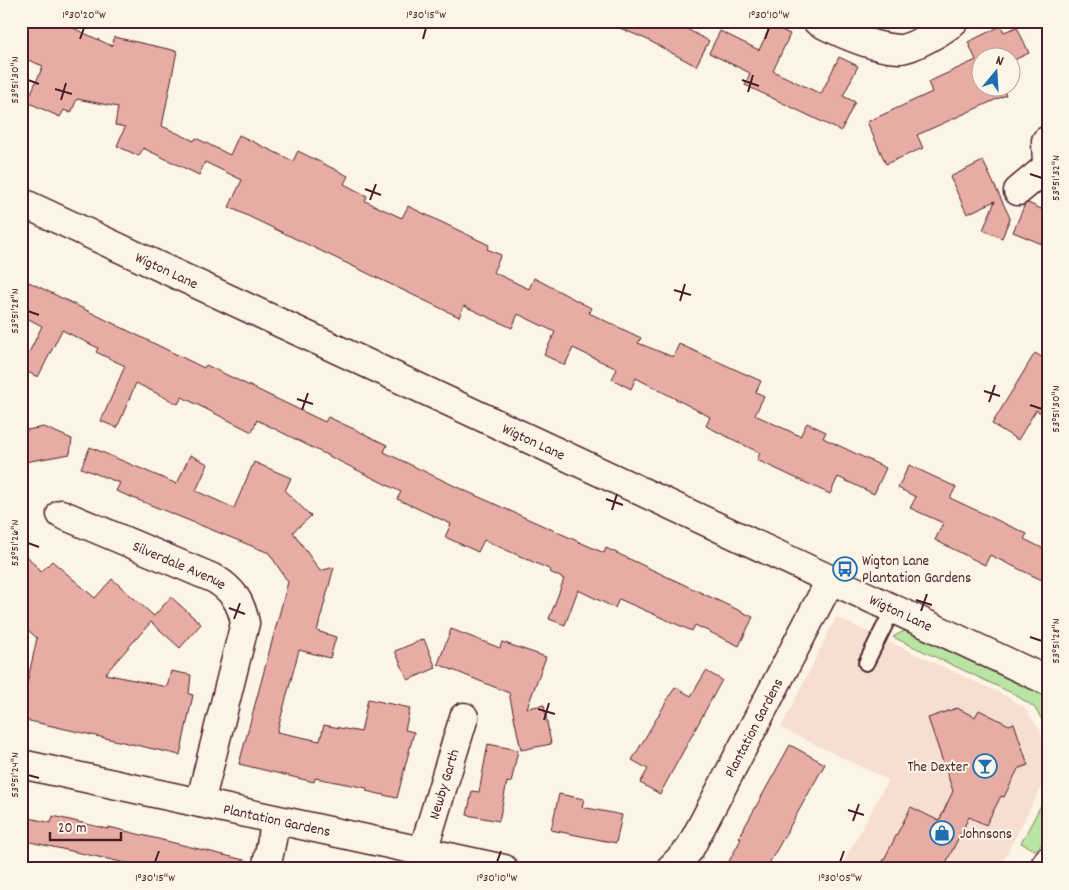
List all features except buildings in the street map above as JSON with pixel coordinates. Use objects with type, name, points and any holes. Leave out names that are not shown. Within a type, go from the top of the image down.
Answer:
[{"type":"street","points":[[817,21],[849,37],[900,50],[944,31],[954,21]]},
{"type":"street","points":[[1018,191],[1047,158]]},
{"type":"street","name":"Wigton Lane","points":[[21,202],[575,458],[830,581],[1048,681]]},
{"type":"street","name":"Silverdale Avenue","points":[[61,514],[215,579],[236,597],[242,609],[244,623],[200,803]]},
{"type":"street","name":"Plantation Gardens","points":[[670,869],[689,850],[830,581]]},
{"type":"street","name":"Newby Garth","points":[[423,851],[464,717]]},
{"type":"street","name":"Plantation Gardens","points":[[21,764],[504,869]]},
{"type":"street","points":[[266,869],[276,820]]},
{"type":"street","points":[[1043,869],[1048,861]]},
{"type":"lane","points":[[866,663],[892,610]]},
{"type":"shaded area","points":[[836,617],[1006,696],[1025,708],[1040,731],[1048,754],[1047,776],[999,869],[840,869],[888,780],[781,728]]},
{"type":"green space","points":[[904,631],[1048,696],[1048,729],[1034,707],[1014,694],[893,637]]},
{"type":"green space","points":[[1048,792],[1048,834],[1038,849],[1034,850],[1021,843]]},
{"type":"place","name":"Wigton Lane Plantation Gardens","points":[[845,569]]},
{"type":"place","name":"The Dexter","points":[[985,766]]},
{"type":"place","name":"Johnsons","points":[[942,833]]}]
